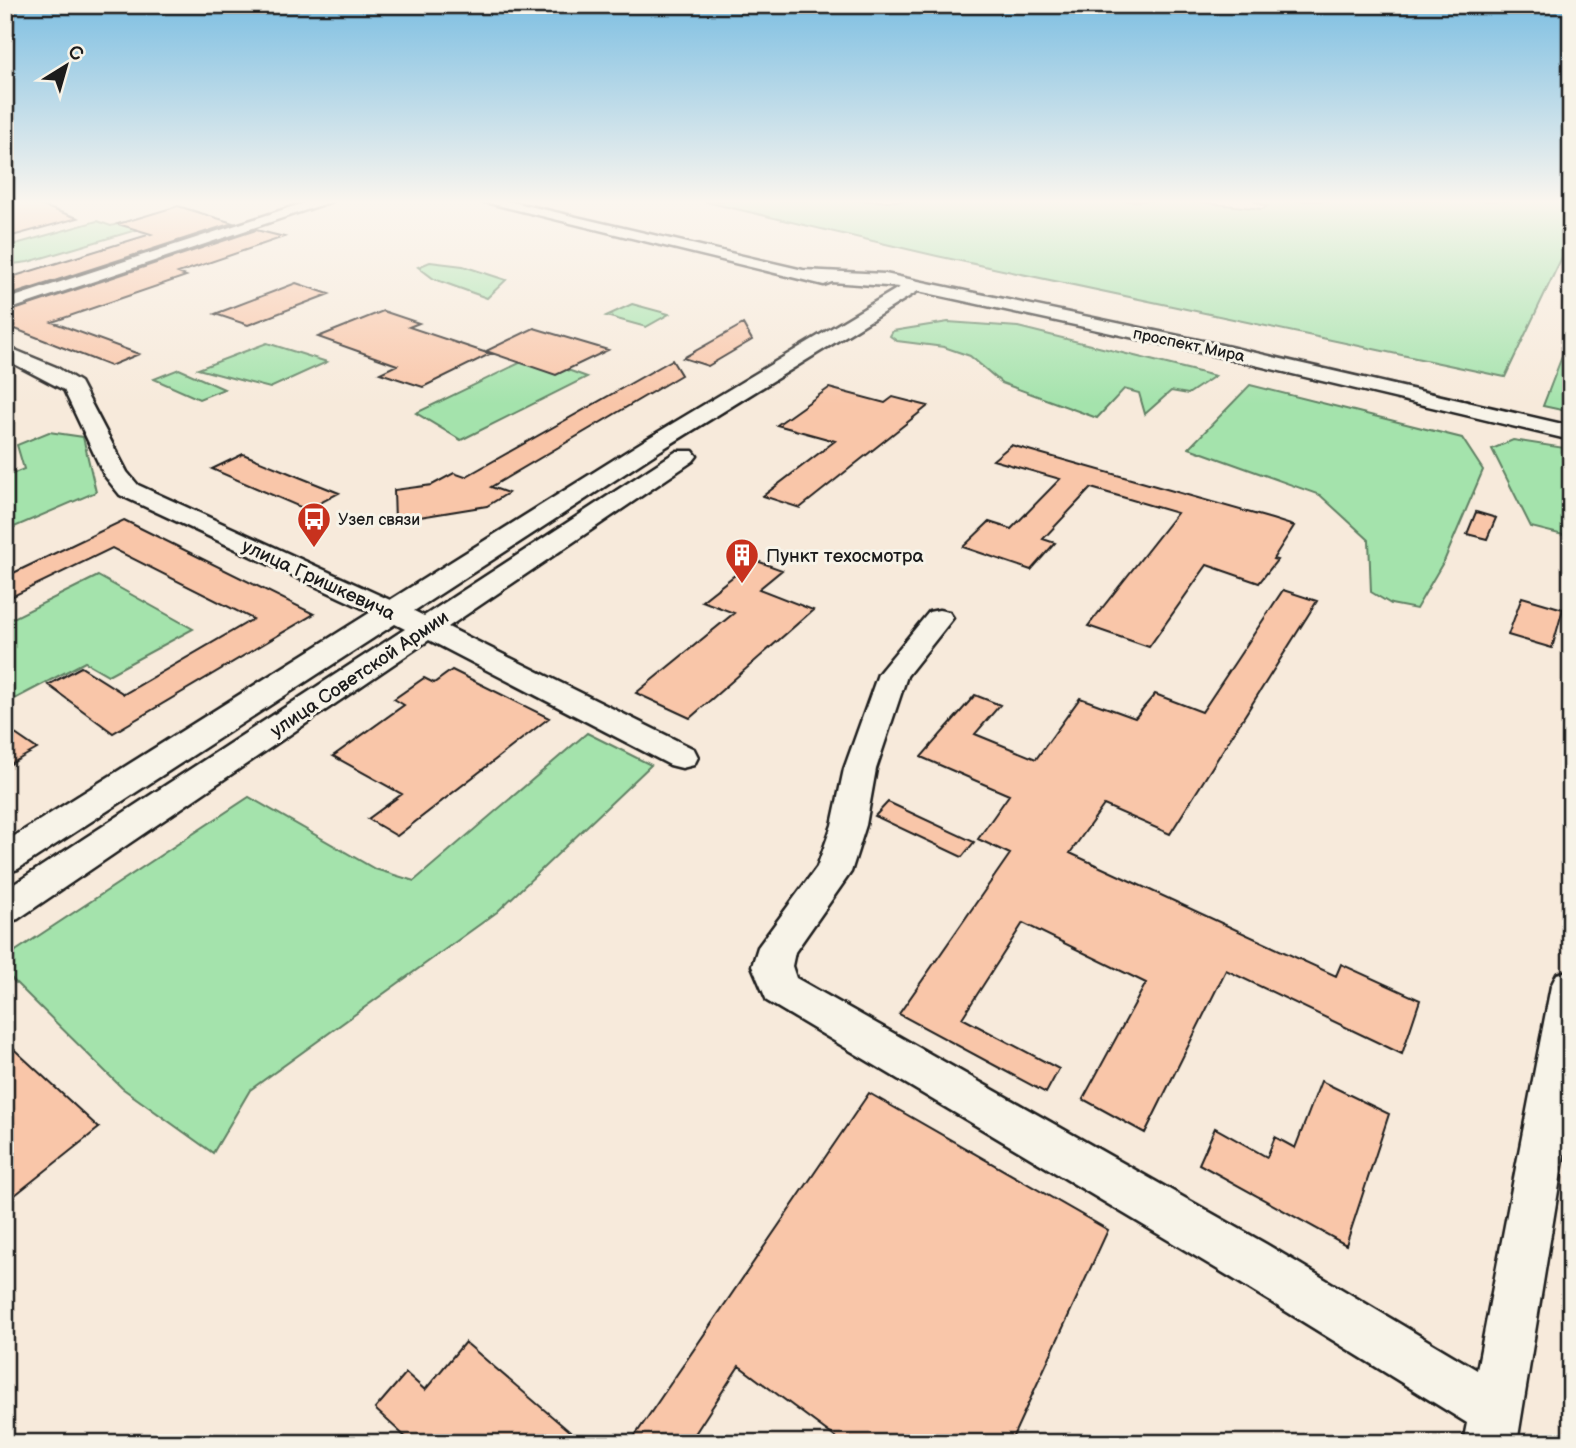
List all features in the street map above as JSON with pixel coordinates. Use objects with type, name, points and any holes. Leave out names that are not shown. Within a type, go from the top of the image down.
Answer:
[{"type":"street","points":[[5,306],[119,269]]},
{"type":"street","name":"проспект Мира","points":[[777,269],[895,297]]},
{"type":"street","name":"проспект Мира","points":[[804,275],[885,279],[1217,350],[1571,433]]},
{"type":"street","name":"улица Советской Армии","points":[[5,860],[653,445],[915,286]]},
{"type":"street","name":"улица Гришкевича","points":[[5,352],[49,370],[74,386],[116,475],[128,490],[427,628],[682,757]]},
{"type":"street","name":"улица Советской Армии","points":[[5,909],[685,456],[653,445]]},
{"type":"street","points":[[939,618],[893,674],[860,769],[849,825],[833,872],[777,947],[772,966],[781,989],[1249,1261],[1493,1427],[1571,986]]},
{"type":"green space","points":[[420,269],[471,269],[506,280],[487,298],[434,279]]},
{"type":"green space","points":[[996,269],[1556,269],[1505,377]]},
{"type":"green space","points":[[632,304],[669,314],[646,327],[606,316]]},
{"type":"green space","points":[[948,322],[1018,327],[1215,376],[1188,394],[1171,391],[1145,414],[1139,393],[1124,389],[1097,418],[1002,383],[970,356],[944,347],[897,341],[890,336],[893,331]]},
{"type":"green space","points":[[1571,333],[1571,412],[1543,406]]},
{"type":"green space","points":[[267,343],[327,362],[270,388],[198,369]]},
{"type":"green space","points":[[532,357],[587,377],[461,440],[416,413]]},
{"type":"green space","points":[[179,369],[224,389],[199,399],[154,379]]},
{"type":"green space","points":[[1250,385],[1462,438],[1483,470],[1445,559],[1416,609],[1391,604],[1371,592],[1369,540],[1320,495],[1189,448]]},
{"type":"green space","points":[[49,432],[83,437],[96,492],[5,531],[5,477],[24,469],[17,445]]},
{"type":"green space","points":[[1513,440],[1571,449],[1571,537],[1531,527],[1492,449]]},
{"type":"green space","points":[[98,576],[193,629],[108,675],[85,662],[5,704],[5,622]]},
{"type":"green space","points":[[587,733],[651,765],[497,912],[250,1090],[213,1153],[122,1088],[5,972],[5,958],[249,797],[375,869],[414,881]]},
{"type":"building","points":[[39,269],[93,269],[5,297],[5,279]]},
{"type":"building","points":[[139,269],[191,269],[178,273],[186,276],[52,322],[139,354],[110,366],[5,325],[5,313]]},
{"type":"building","points":[[296,283],[329,294],[248,325],[215,314]]},
{"type":"building","points":[[383,311],[419,323],[409,327],[490,354],[423,387],[380,373],[397,365],[318,337]]},
{"type":"building","points":[[743,324],[752,340],[708,366],[683,358]]},
{"type":"building","points":[[534,328],[608,350],[556,375],[486,351]]},
{"type":"building","points":[[672,360],[681,375],[491,487],[508,493],[487,506],[395,521],[394,490],[432,485],[454,473],[465,477]]},
{"type":"building","points":[[829,388],[885,403],[893,397],[928,406],[800,508],[763,496],[835,441],[777,425]]},
{"type":"building","points":[[1011,445],[1294,526],[1273,559],[1277,560],[1259,583],[1207,565],[1149,647],[1088,626],[1177,513],[1091,488],[1043,539],[1055,543],[1031,570],[963,547],[989,522],[1011,529],[1060,479],[993,460]]},
{"type":"building","points":[[243,454],[339,493],[307,510],[212,469]]},
{"type":"building","points":[[1476,512],[1496,518],[1487,539],[1467,534]]},
{"type":"building","points":[[124,520],[314,614],[113,733],[48,685],[81,667],[124,694],[253,619],[112,548],[5,600],[5,577]]},
{"type":"building","points":[[754,560],[782,570],[759,589],[813,610],[690,718],[636,693],[734,613],[702,601]]},
{"type":"building","points":[[1283,590],[1317,601],[1170,834],[1104,805],[1070,853],[1336,976],[1341,964],[1420,1000],[1402,1054],[1226,970],[1145,1133],[1083,1099],[1146,983],[1023,923],[962,1018],[1059,1069],[1046,1093],[899,1014],[1010,854],[978,839],[1009,795],[921,757],[975,695],[1000,705],[975,734],[1036,759],[1080,698],[1135,718],[1155,694],[1202,712]]},
{"type":"building","points":[[1522,597],[1563,609],[1552,648],[1508,635]]},
{"type":"building","points":[[452,670],[549,718],[397,836],[368,819],[402,794],[333,756],[404,705],[394,699],[424,678],[434,683]]},
{"type":"building","points":[[5,727],[37,749],[5,767]]},
{"type":"building","points":[[888,802],[974,842],[962,857],[875,816]]},
{"type":"building","points":[[5,1041],[99,1128],[5,1203]]},
{"type":"building","points":[[1321,1081],[1389,1114],[1346,1245],[1199,1164],[1215,1128],[1267,1157],[1275,1137],[1295,1148]]},
{"type":"building","points":[[869,1093],[1108,1230],[1010,1443],[843,1443],[739,1366],[689,1443],[630,1443]]},
{"type":"building","points":[[465,1342],[583,1443],[412,1443],[375,1409],[406,1373],[425,1390]]},
{"type":"place","name":"Узел связи","points":[[314,549]]},
{"type":"place","name":"Пункт техосмотра","points":[[742,585]]}]
